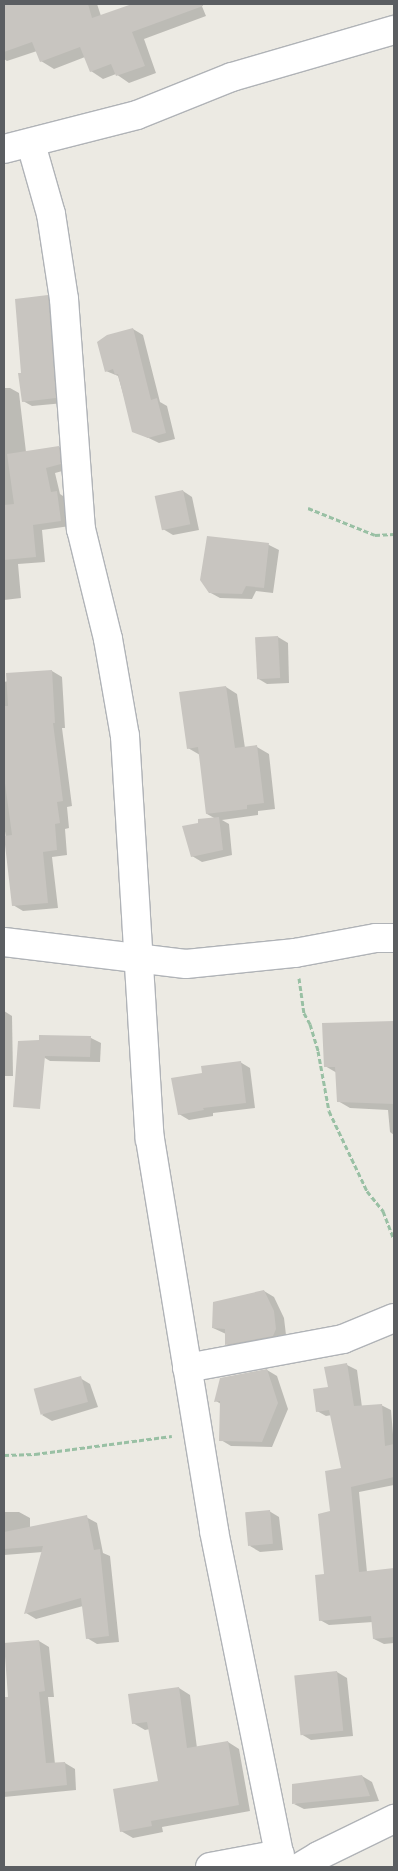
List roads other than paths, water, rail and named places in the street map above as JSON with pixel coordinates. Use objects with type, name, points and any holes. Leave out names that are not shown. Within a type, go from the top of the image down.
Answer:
[{"type":"street","points":[[4,149],[31,144],[137,115],[232,77],[394,30]]},
{"type":"street","points":[[31,144],[51,214],[64,299],[81,529],[108,639],[125,736],[150,1139],[214,1531],[287,1863]]},
{"type":"street","points":[[4,942],[186,964],[295,953],[376,938],[394,938]]},
{"type":"street","points":[[186,1368],[343,1339],[394,1318]]},
{"type":"street","points":[[210,1867],[287,1863],[318,1856],[394,1819]]}]
